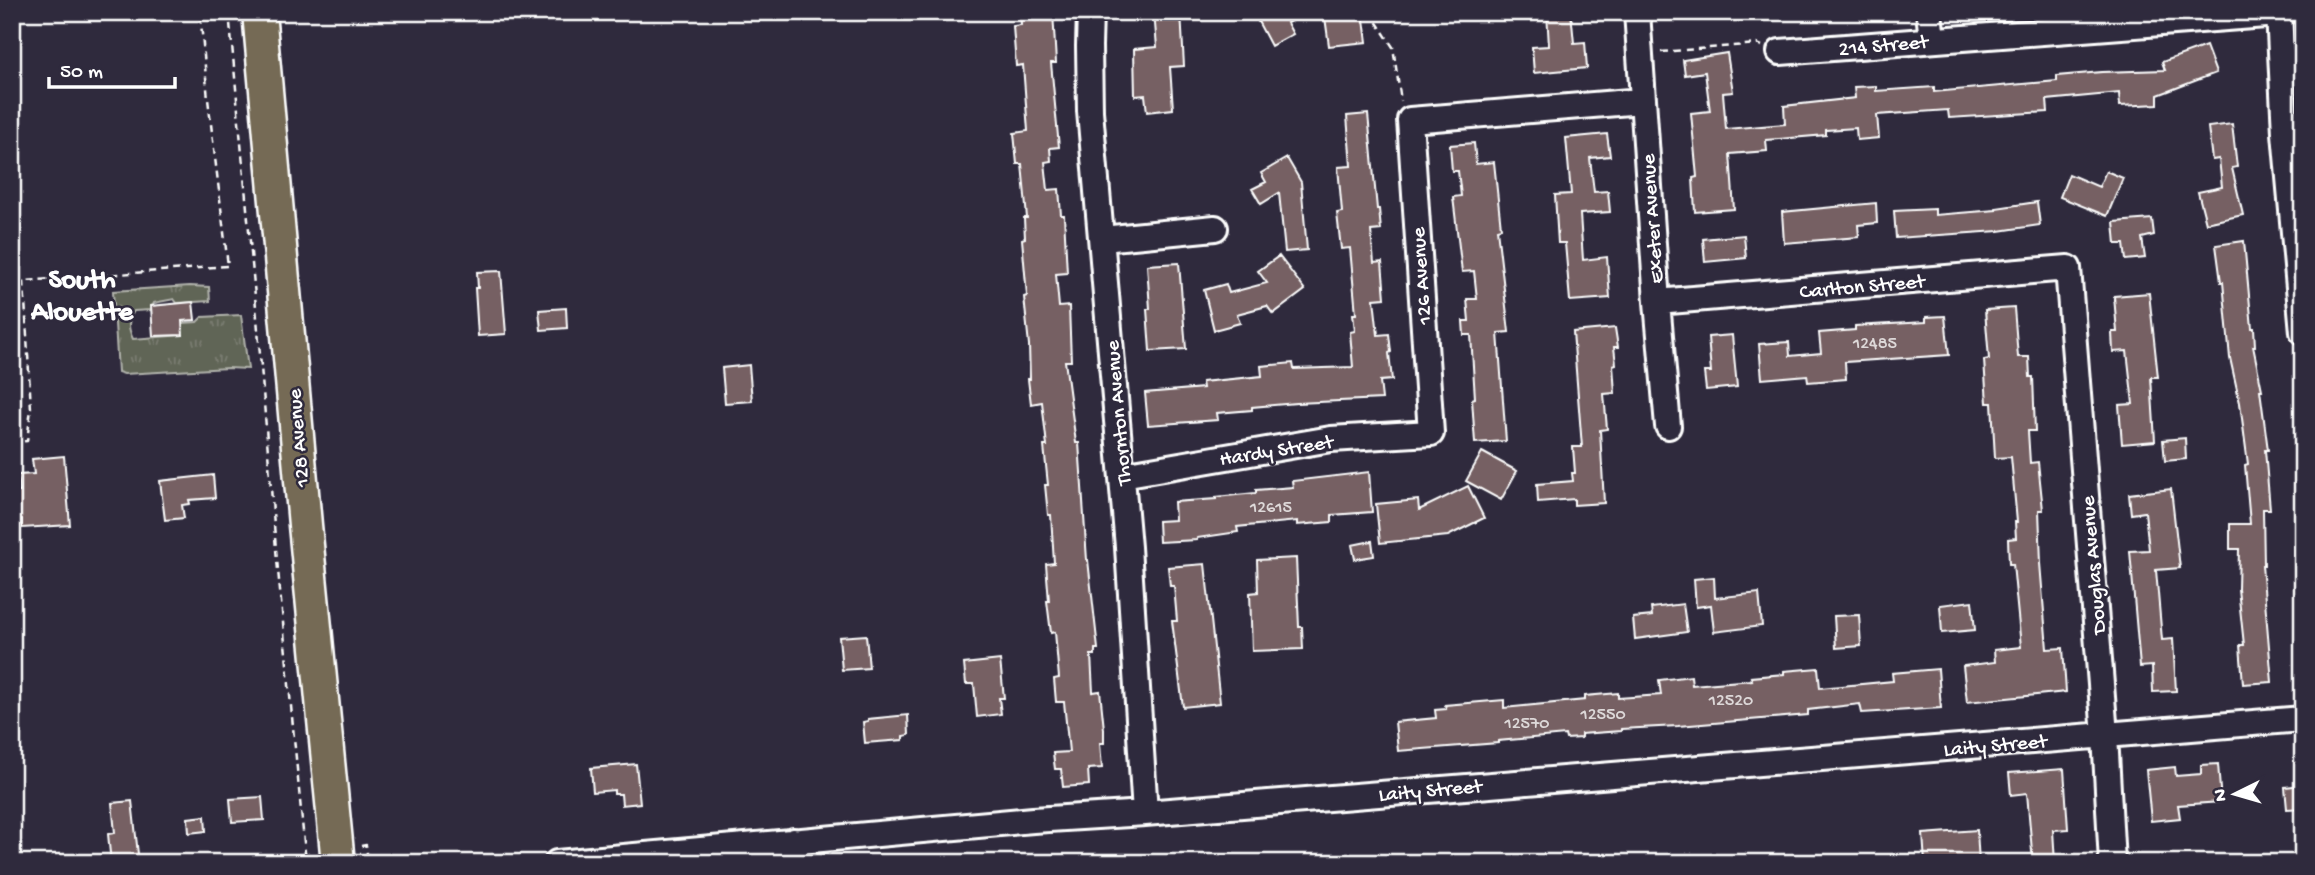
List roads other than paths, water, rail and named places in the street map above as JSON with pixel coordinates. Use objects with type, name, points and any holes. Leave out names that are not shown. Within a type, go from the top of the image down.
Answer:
[{"type":"main road","name":"128 Avenue","points":[[259,12],[338,863]]},
{"type":"street","name":"Thornton Avenue","points":[[1090,12],[1089,92],[1122,475],[1145,813]]},
{"type":"street","name":"Exeter Avenue","points":[[1636,12],[1668,426]]},
{"type":"street","points":[[1929,12],[1932,40]]},
{"type":"street","points":[[2279,13],[2294,133],[2302,319]]},
{"type":"street","name":"214 Street","points":[[1780,52],[2279,13]]},
{"type":"street","name":"126 Avenue","points":[[1431,433],[1410,120],[1642,101]]},
{"type":"street","points":[[1102,239],[1215,228]]},
{"type":"street","name":"Carlton Street","points":[[1657,302],[2068,268]]},
{"type":"street","name":"Douglas Avenue","points":[[2068,268],[2105,735],[2112,863]]},
{"type":"street","name":"Hardy Street","points":[[1122,475],[1331,439],[1431,433]]},
{"type":"street","name":"Laity Street","points":[[557,863],[795,852],[1033,820],[2303,719]]},
{"type":"district","name":"South Alouette","points":[[82,293]]}]
